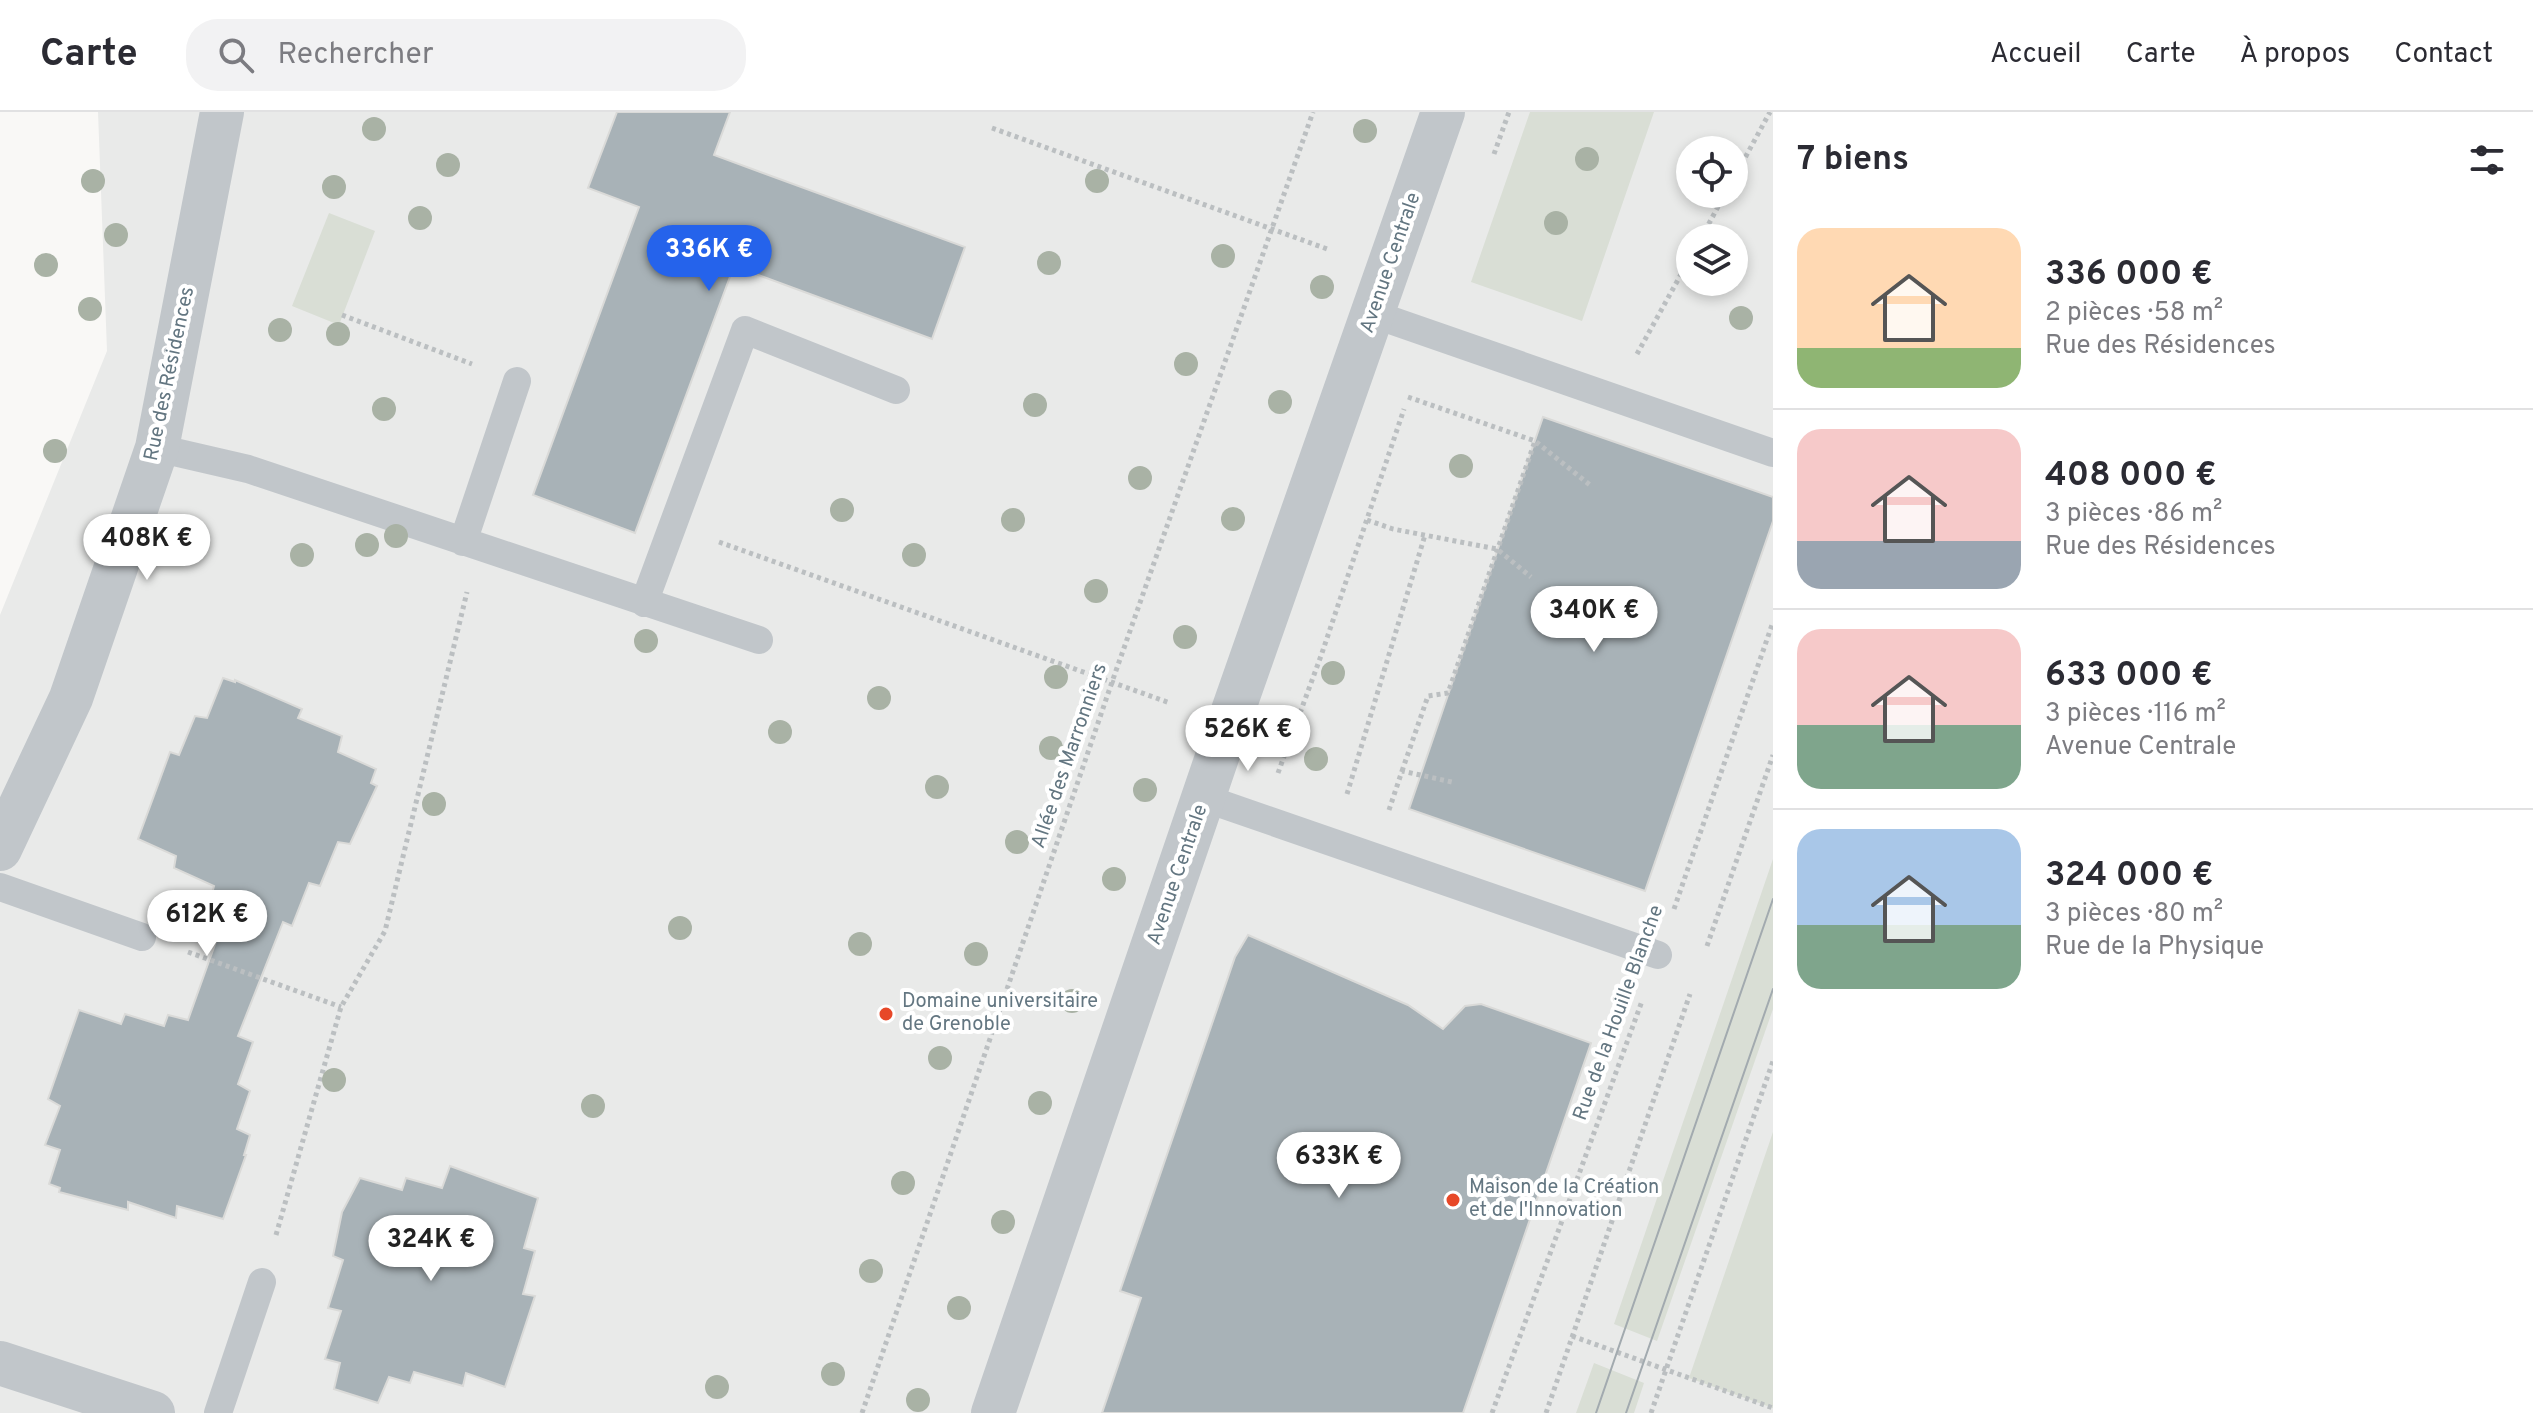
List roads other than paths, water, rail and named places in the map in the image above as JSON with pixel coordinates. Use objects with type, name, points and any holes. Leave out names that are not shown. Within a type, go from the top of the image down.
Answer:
[{"type":"street","name":"Rue des Résidences","points":[[0,849],[71,698],[157,448],[222,112]]},
{"type":"street","name":"Avenue Centrale","points":[[993,1413],[1443,112]]},
{"type":"street","points":[[0,1363],[153,1413]]},
{"type":"lane","points":[[1373,314],[1773,453]]},
{"type":"lane","points":[[644,603],[745,330],[896,390]]},
{"type":"lane","points":[[463,542],[517,381]]},
{"type":"lane","points":[[157,448],[248,469],[759,640]]},
{"type":"lane","points":[[1204,798],[1658,955]]},
{"type":"lane","points":[[0,887],[142,937]]},
{"type":"lane","points":[[218,1413],[262,1282]]},
{"type":"tram line","points":[[1596,1413],[1773,899]]},
{"type":"tram line","points":[[1626,1413],[1773,989]]},
{"type":"place","name":"Domaine universitaire de Grenoble","points":[[886,1014]]},
{"type":"place","name":"Maison de la Création et de l'Innovation","points":[[1453,1200]]}]
